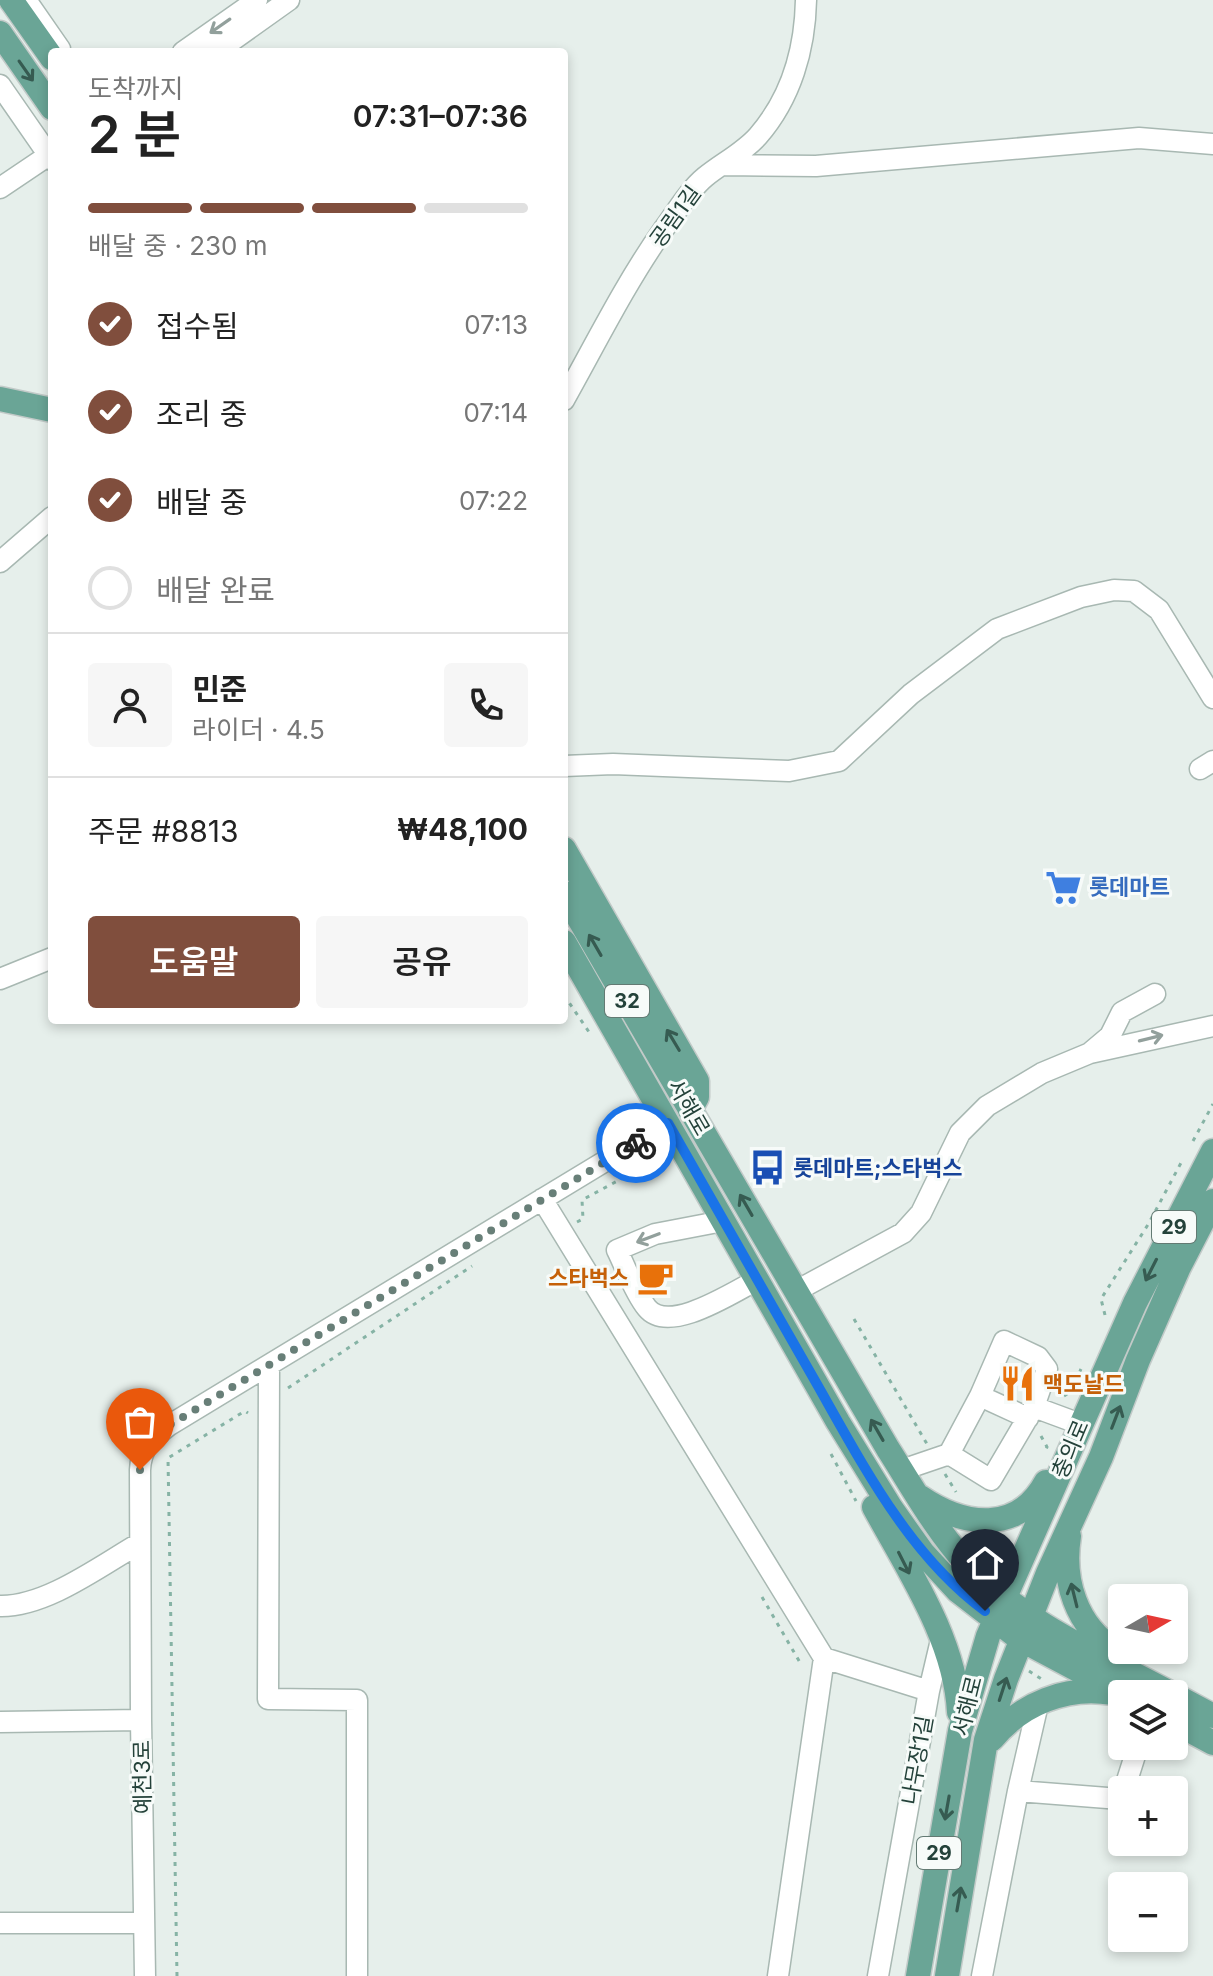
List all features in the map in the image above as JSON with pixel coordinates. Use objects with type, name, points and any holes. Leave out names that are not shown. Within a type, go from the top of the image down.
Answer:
[{"type":"main road","points":[[11,0],[48,52]]},
{"type":"main road","points":[[0,33],[48,102]]},
{"type":"main road","points":[[0,399],[48,409]]},
{"type":"main road","points":[[568,856],[697,1081],[697,1097],[690,1110]]},
{"type":"main road","name":"서해로","points":[[568,900],[902,1470],[955,1550],[999,1607]]},
{"type":"main road","name":"서해로","points":[[568,950],[661,1127],[723,1221],[891,1508],[923,1553],[958,1591],[999,1607]]},
{"type":"main road","name":"충의로","points":[[999,1607],[1135,1303],[1213,1151]]},
{"type":"main road","name":"충의로","points":[[1025,1628],[1101,1457],[1138,1360],[1179,1267],[1213,1201]]},
{"type":"main road","points":[[838,1422],[832,1429],[926,1605],[941,1640],[956,1687],[960,1731],[977,1727],[986,1740],[992,1739],[1002,1728],[1038,1704],[1070,1692],[1108,1690]]},
{"type":"main road","points":[[1075,1436],[1080,1462],[1093,1462],[1101,1457]]},
{"type":"main road","points":[[891,1508],[902,1514],[912,1513],[917,1507],[918,1496],[931,1505],[967,1519],[1004,1519],[1032,1502],[1040,1493],[1075,1436]]},
{"type":"main road","points":[[1075,1514],[1067,1556],[1079,1612],[1095,1636],[1135,1662],[1129,1680]]},
{"type":"main road","name":"서해로","points":[[918,1976],[960,1731],[974,1676],[999,1607]]},
{"type":"main road","name":"32","points":[[999,1607],[1025,1628]]},
{"type":"main road","points":[[1025,1628],[1111,1680]]},
{"type":"main road","name":"서해로","points":[[947,1976],[986,1740],[1025,1628]]},
{"type":"main road","points":[[1188,1703],[1213,1716]]},
{"type":"main road","points":[[1188,1730],[1213,1743]]},
{"type":"street","points":[[26,0],[59,48]]},
{"type":"street","points":[[189,48],[257,0]]},
{"type":"street","points":[[222,48],[289,0]]},
{"type":"street","name":"공림1길","points":[[568,393],[663,230],[703,179],[756,138],[788,90],[801,50],[806,0]]},
{"type":"street","points":[[0,85],[48,152]]},
{"type":"street","points":[[723,165],[816,166],[1139,138],[1213,144]]},
{"type":"street","points":[[0,188],[48,158]]},
{"type":"street","points":[[0,562],[48,520]]},
{"type":"street","points":[[568,766],[613,764],[789,771],[839,761],[911,694],[997,629],[1081,597],[1114,590],[1134,591],[1159,610],[1213,698]]},
{"type":"street","points":[[0,979],[48,960]]},
{"type":"street","points":[[1090,1053],[1110,1036],[1122,1012],[1155,994]]},
{"type":"street","points":[[796,1291],[903,1233],[921,1213],[960,1133],[987,1106],[1042,1073],[1090,1053],[1213,1026]]},
{"type":"street","points":[[141,1720],[141,1460],[149,1441],[168,1426],[661,1127]]},
{"type":"street","points":[[542,1199],[824,1658],[778,1976]]},
{"type":"street","points":[[723,1221],[655,1234],[617,1250],[647,1309],[659,1316],[685,1315],[757,1280]]},
{"type":"street","points":[[902,1470],[949,1454],[980,1396],[1004,1341],[1038,1357],[1045,1365],[1046,1376],[1031,1413],[991,1480],[949,1454]]},
{"type":"street","points":[[269,1365],[268,1699],[357,1700],[357,1976]]},
{"type":"street","points":[[980,1396],[1031,1413],[1075,1436]]},
{"type":"street","points":[[0,1606],[18,1606],[49,1595],[140,1543]]},
{"type":"street","name":"나무장1길","points":[[878,1976],[941,1640]]},
{"type":"street","points":[[824,1658],[929,1691]]},
{"type":"street","points":[[982,1976],[1038,1704]]},
{"type":"street","name":"예천3로","points":[[0,1722],[141,1720],[145,1976]]},
{"type":"street","points":[[1018,1791],[1108,1798]]},
{"type":"street","points":[[0,1923],[144,1923]]},
{"type":"path","points":[[568,1001],[596,1042]]},
{"type":"path","points":[[562,1231],[583,1219],[582,1200],[668,1153],[661,1127]]},
{"type":"path","points":[[286,1389],[483,1259]]},
{"type":"path","points":[[177,1976],[168,1458],[245,1411],[255,1418],[269,1412]]},
{"type":"path","points":[[829,1450],[859,1507]]},
{"type":"path","points":[[759,1592],[807,1675]]},
{"type":"way so far","points":[[140,1470],[144,1449],[149,1441],[168,1426],[636,1143]]},
{"type":"place","name":"롯데마트","points":[[1063,887]]},
{"type":"place","name":"롯데마트;스타벅스","points":[[767,1168]]},
{"type":"place","name":"스타벅스","points":[[655,1278]]},
{"type":"place","name":"맥도날드","points":[[1017,1384]]},
{"type":"route","points":[[636,1143],[668,1123],[838,1422],[891,1508],[923,1553],[958,1591],[985,1611]]}]
